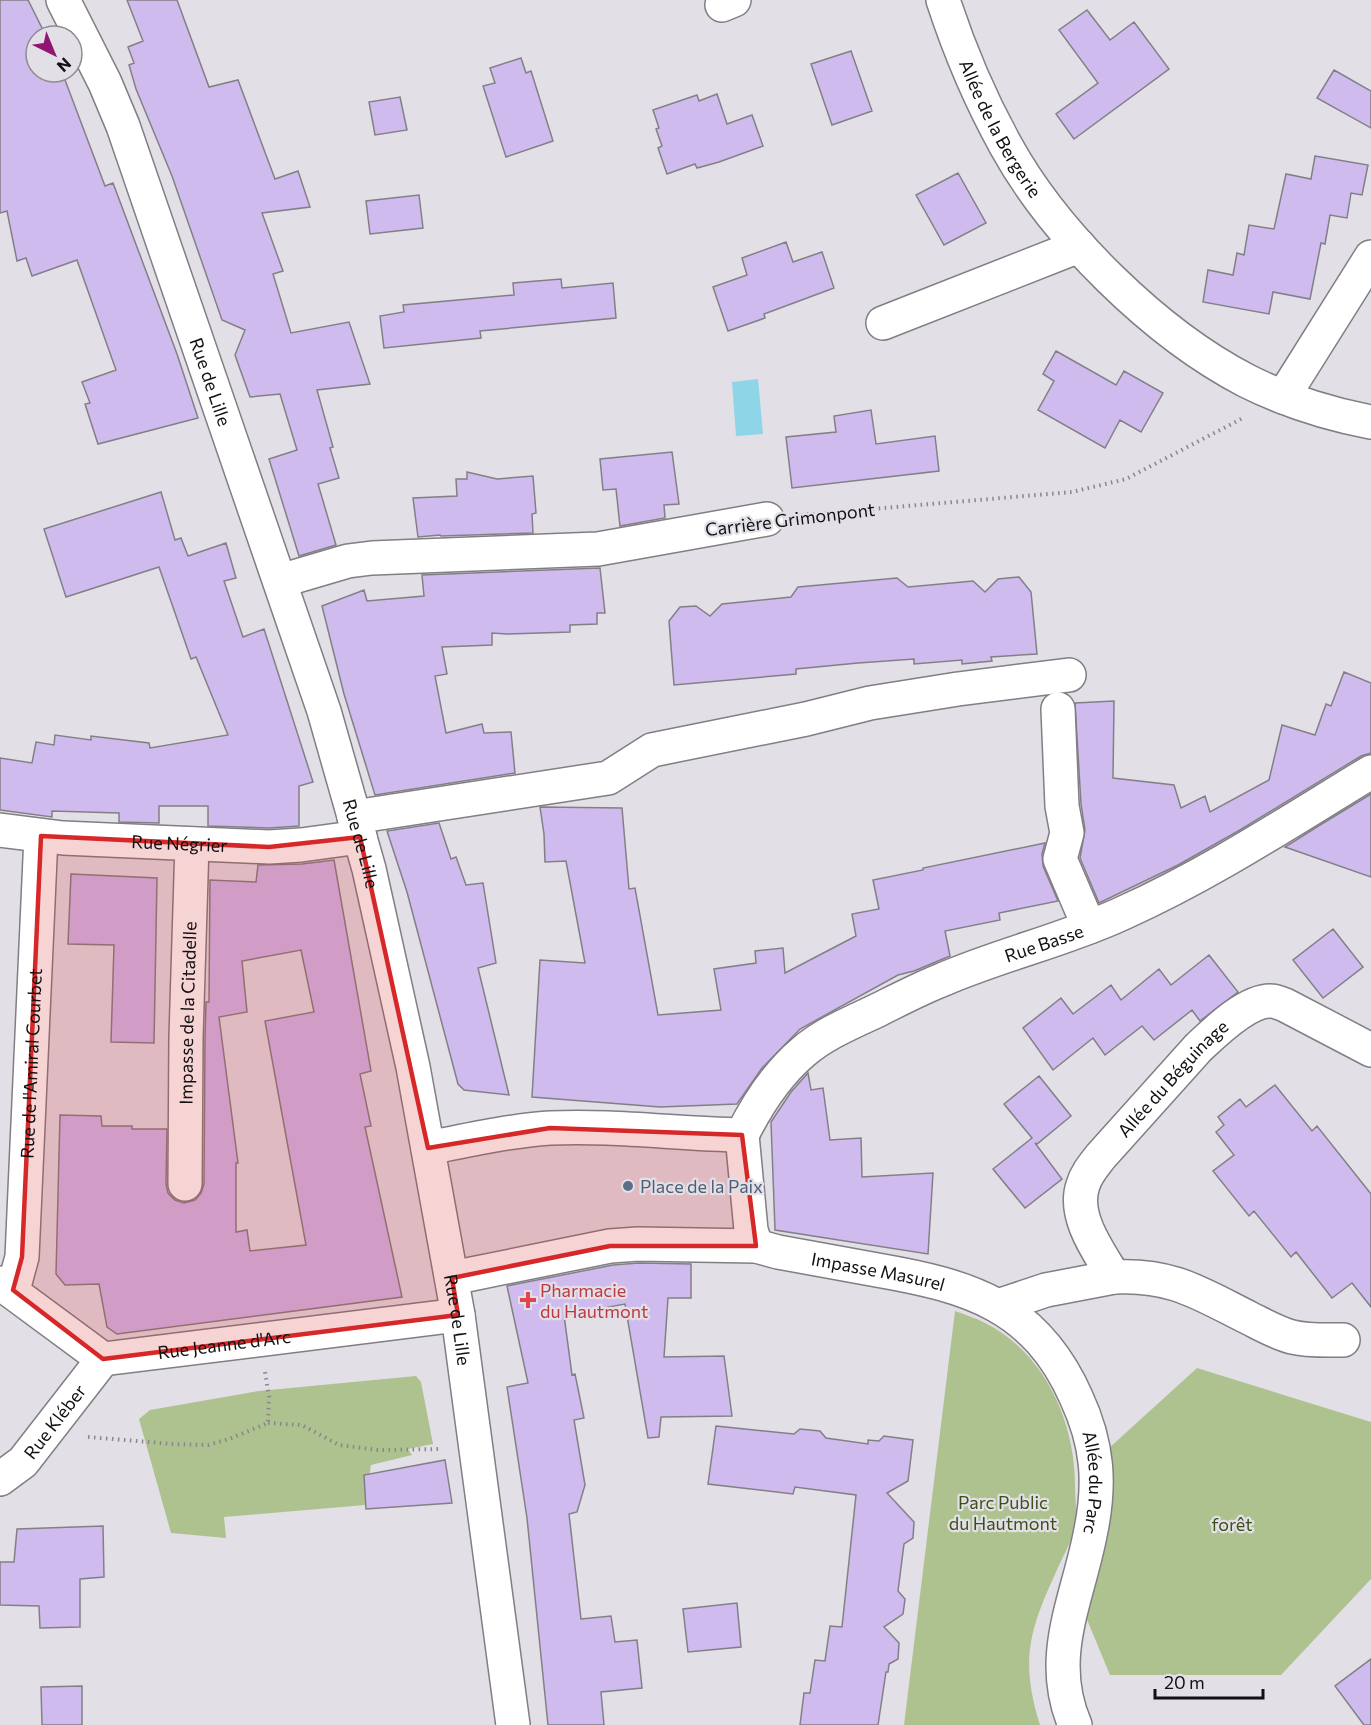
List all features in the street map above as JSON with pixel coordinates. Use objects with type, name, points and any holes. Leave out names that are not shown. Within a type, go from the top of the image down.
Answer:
[{"type":"street","name":"Rue de Lille","points":[[63,0],[101,73],[123,126],[324,711],[369,869],[413,1067],[452,1278],[513,1725]]},
{"type":"street","name":"Allée de la Bergerie","points":[[943,0],[963,52],[1006,146],[1024,175],[1079,246],[1131,298],[1182,340],[1246,380],[1283,397],[1371,422]]},
{"type":"street","points":[[883,323],[1079,246]]},
{"type":"street","points":[[1283,397],[1371,256]]},
{"type":"street","name":"Carrière Grimonpont","points":[[280,581],[360,560],[598,549],[767,519]]},
{"type":"street","name":"Rue Négrier","points":[[0,830],[41,836],[192,844],[269,847],[301,845],[357,827],[608,778],[651,750],[806,719],[870,703],[1069,675]]},
{"type":"street","points":[[1058,709],[1062,806],[1067,834],[1060,859],[1089,927]]},
{"type":"street","name":"Rue Basse","points":[[742,1136],[754,1110],[769,1089],[803,1051],[821,1039],[944,978],[1089,927],[1142,904],[1262,839],[1371,772]]},
{"type":"street","name":"Rue de l'Amiral Courbet","points":[[6,1287],[22,1257],[41,836]]},
{"type":"street","name":"Impasse de la Citadelle","points":[[185,1184],[186,1037],[192,844]]},
{"type":"street","name":"Allée du Béguinage","points":[[1114,1278],[1085,1224],[1081,1205],[1082,1186],[1088,1173],[1101,1156],[1214,1033],[1257,1003],[1271,1001],[1285,1005],[1371,1050]]},
{"type":"street","points":[[428,1148],[503,1133],[550,1128],[586,1127],[742,1136],[751,1230],[756,1246],[638,1244],[610,1246],[452,1278]]},
{"type":"street","name":"Impasse Masurel","points":[[756,1246],[931,1280],[978,1295],[998,1306]]},
{"type":"street","points":[[998,1306],[1046,1290],[1137,1276],[1170,1281],[1191,1289],[1279,1333],[1308,1340],[1343,1340]]},
{"type":"street","points":[[6,1287],[103,1359]]},
{"type":"street","name":"Allée du Parc","points":[[998,1306],[1027,1328],[1055,1358],[1067,1376],[1089,1425],[1094,1447],[1096,1473],[1091,1534],[1064,1640],[1062,1660],[1068,1707],[1075,1725]]},
{"type":"street","name":"Rue Jeanne d'Arc","points":[[103,1359],[458,1315]]},
{"type":"street","name":"Rue Kléber","points":[[0,1479],[23,1462],[103,1359]]},
{"type":"path","name":"Carrière Grimonpont","points":[[767,519],[1072,492],[1101,486],[1126,479],[1149,468],[1283,397]]},
{"type":"path","points":[[260,1339],[269,1397],[268,1423]]},
{"type":"path","points":[[48,1432],[172,1444],[208,1445],[268,1423],[302,1425],[339,1445],[378,1450],[477,1448]]},
{"type":"highlighted area","points":[[41,836],[269,847],[360,837],[428,1148],[550,1128],[742,1135],[756,1246],[610,1246],[452,1278],[458,1315],[103,1359],[13,1290],[22,1257]]},
{"type":"green space","name":"Parc Public du Hautmont","points":[[955,1311],[985,1323],[1006,1336],[1039,1370],[1062,1413],[1074,1461],[1075,1526],[1039,1612],[1030,1647],[1030,1682],[1040,1725],[904,1725]]},
{"type":"green space","name":"forêt","points":[[1197,1368],[1371,1422],[1371,1579],[1281,1675],[1110,1675],[1076,1593],[1108,1449]]},
{"type":"green space","points":[[416,1376],[421,1382],[433,1444],[408,1449],[412,1455],[371,1465],[365,1505],[224,1517],[226,1538],[171,1533],[139,1419],[150,1410],[259,1391]]},
{"type":"water","points":[[758,379],[763,434],[736,436],[732,382]]},
{"type":"building","points":[[0,0],[28,0],[40,24],[24,24],[24,84],[67,84],[105,186],[113,183],[177,354],[198,418],[98,444],[85,404],[90,403],[82,382],[116,370],[77,260],[32,276],[26,258],[17,261],[7,211],[0,213]]},
{"type":"building","points":[[127,0],[177,0],[209,87],[238,80],[275,179],[298,171],[310,207],[262,213],[283,271],[273,274],[291,333],[349,322],[370,384],[317,390],[339,478],[318,484],[336,545],[299,556],[269,459],[297,450],[280,394],[250,397],[235,355],[245,330],[222,320],[172,176],[136,89],[129,65],[134,63],[128,47],[143,41]]},
{"type":"building","points":[[1087,10],[1110,40],[1134,22],[1169,69],[1074,139],[1056,114],[1098,83],[1059,30]]},
{"type":"building","points":[[851,51],[872,111],[832,125],[811,64]]},
{"type":"building","points":[[521,58],[526,73],[531,71],[553,141],[506,157],[483,86],[495,83],[490,68]]},
{"type":"building","points":[[1334,70],[1371,91],[1371,128],[1317,98]]},
{"type":"building","points":[[717,94],[727,124],[752,115],[763,146],[719,162],[697,168],[695,164],[667,174],[658,148],[662,146],[653,110],[697,95],[699,101]]},
{"type":"building","points":[[400,97],[407,130],[375,135],[369,102]]},
{"type":"building","points":[[1315,156],[1368,165],[1362,195],[1351,193],[1347,218],[1330,215],[1325,244],[1321,243],[1310,299],[1273,292],[1269,314],[1203,302],[1208,270],[1233,275],[1237,253],[1244,255],[1249,225],[1274,229],[1286,174],[1311,179]]},
{"type":"building","points":[[958,173],[986,223],[944,245],[916,195]]},
{"type":"building","points":[[419,195],[423,228],[370,234],[366,201]]},
{"type":"building","points":[[786,242],[793,262],[822,252],[834,288],[764,314],[765,318],[728,331],[713,287],[747,275],[742,258]]},
{"type":"building","points":[[561,279],[562,288],[613,283],[616,318],[480,331],[481,338],[384,348],[380,316],[404,312],[403,305],[514,295],[513,283]]},
{"type":"building","points":[[1056,351],[1116,385],[1124,371],[1163,393],[1141,432],[1120,420],[1105,448],[1038,410],[1054,381],[1043,374]]},
{"type":"building","points":[[871,410],[876,444],[935,436],[939,471],[792,488],[786,437],[836,432],[834,416]]},
{"type":"building","points":[[672,452],[679,504],[664,505],[665,518],[620,526],[616,489],[603,490],[600,459]]},
{"type":"building","points":[[467,472],[497,479],[533,476],[536,513],[532,514],[533,533],[418,537],[413,498],[457,496],[456,479],[467,479]]},
{"type":"building","points":[[161,492],[175,540],[181,538],[188,556],[226,543],[236,578],[224,581],[243,637],[264,629],[313,782],[299,786],[299,826],[269,828],[208,826],[208,806],[159,806],[159,823],[119,822],[119,813],[52,811],[52,817],[0,810],[0,758],[32,763],[36,742],[54,745],[55,735],[91,740],[91,736],[149,743],[150,748],[228,735],[196,657],[191,659],[159,567],[66,597],[44,529]]},
{"type":"building","points":[[600,568],[605,613],[597,613],[597,624],[570,625],[570,632],[492,633],[492,645],[442,647],[447,674],[435,676],[446,733],[482,724],[484,733],[511,732],[515,773],[375,795],[344,694],[322,606],[364,590],[367,601],[424,596],[422,575]]},
{"type":"building","points":[[1019,577],[1031,592],[1037,654],[991,657],[992,661],[962,664],[962,660],[914,664],[914,659],[858,663],[796,669],[796,674],[674,685],[669,621],[680,607],[696,606],[710,616],[722,604],[791,597],[798,587],[897,578],[908,587],[973,581],[985,592],[998,579]]},
{"type":"building","points":[[1344,672],[1371,683],[1371,753],[1361,756],[1178,865],[1099,903],[1080,858],[1085,830],[1081,804],[1075,703],[1114,701],[1113,778],[1174,785],[1181,808],[1205,796],[1210,812],[1269,780],[1282,725],[1315,735],[1326,704],[1331,706]]},
{"type":"building","points":[[1371,794],[1371,877],[1285,847],[1320,825]]},
{"type":"building","points":[[540,807],[622,808],[629,889],[635,888],[658,1015],[721,1010],[714,969],[756,963],[755,951],[783,948],[785,973],[856,936],[852,914],[879,909],[873,880],[1045,843],[1042,854],[1043,866],[1058,901],[999,913],[1000,920],[945,931],[950,956],[898,975],[800,1029],[762,1068],[737,1104],[660,1107],[532,1097],[540,960],[585,963],[566,861],[545,862]]},
{"type":"building","points":[[439,823],[451,859],[456,857],[466,885],[483,883],[496,963],[478,968],[509,1095],[464,1090],[458,1084],[407,892],[387,831]]},
{"type":"building","points":[[334,860],[371,1071],[360,1074],[371,1126],[365,1127],[402,1297],[117,1334],[107,1327],[99,1284],[65,1285],[56,1274],[60,1115],[101,1116],[102,1126],[167,1129],[166,1184],[168,1193],[175,1200],[184,1203],[195,1200],[204,1184],[205,1037],[206,1002],[209,1002],[210,880],[256,882],[258,865],[302,864]],"holes":[[[301,950],[314,1012],[265,1021],[306,1245],[250,1251],[247,1230],[236,1232],[236,1163],[238,1163],[219,1017],[247,1012],[242,961]]]},
{"type":"building","points":[[71,874],[157,878],[154,1043],[111,1042],[114,945],[68,944]]},
{"type":"building","points":[[1333,929],[1363,967],[1323,998],[1293,960]]},
{"type":"building","points":[[1209,955],[1238,992],[1200,1021],[1192,1010],[1154,1040],[1142,1026],[1105,1055],[1093,1038],[1053,1070],[1023,1028],[1061,998],[1073,1014],[1111,985],[1121,1000],[1159,969],[1171,985]]},
{"type":"building","points":[[808,1073],[811,1090],[823,1088],[830,1140],[861,1138],[862,1177],[933,1173],[928,1254],[775,1230],[771,1122],[791,1092]]},
{"type":"building","points":[[1039,1076],[1071,1116],[1037,1144],[1035,1143],[1062,1179],[1025,1208],[993,1169],[1032,1138],[1004,1104]]},
{"type":"building","points":[[1275,1085],[1312,1131],[1317,1126],[1371,1194],[1371,1307],[1352,1283],[1332,1298],[1296,1252],[1291,1257],[1254,1211],[1249,1216],[1213,1171],[1234,1155],[1216,1132],[1224,1125],[1218,1117],[1240,1099],[1246,1107]]},
{"type":"building","points":[[691,1264],[691,1298],[668,1298],[664,1357],[724,1356],[732,1416],[661,1417],[659,1437],[648,1438],[625,1304],[564,1315],[572,1375],[575,1374],[584,1418],[574,1420],[585,1485],[577,1512],[569,1514],[581,1619],[611,1616],[615,1642],[637,1640],[642,1688],[601,1692],[604,1725],[548,1725],[527,1518],[507,1387],[528,1383],[507,1286],[613,1265]]},
{"type":"building","points":[[716,1426],[794,1434],[800,1429],[820,1431],[826,1438],[868,1444],[868,1440],[879,1441],[884,1436],[913,1440],[908,1481],[887,1493],[914,1522],[913,1538],[904,1544],[898,1591],[905,1599],[903,1614],[884,1627],[899,1643],[898,1659],[889,1664],[888,1672],[886,1672],[878,1725],[800,1725],[804,1693],[810,1693],[815,1660],[825,1661],[830,1626],[842,1627],[856,1495],[795,1487],[793,1494],[708,1484]]},
{"type":"building","points":[[445,1460],[452,1503],[366,1509],[364,1475]]},
{"type":"building","points":[[103,1526],[104,1577],[80,1579],[80,1627],[40,1628],[39,1606],[0,1605],[0,1562],[14,1562],[17,1529]]},
{"type":"building","points":[[737,1603],[741,1647],[688,1652],[683,1609]]},
{"type":"building","points":[[1371,1659],[1371,1725],[1364,1725],[1335,1686]]},
{"type":"building","points":[[82,1686],[82,1725],[42,1725],[41,1687]]},
{"type":"place","name":"Place de la Paix","points":[[628,1186]]},
{"type":"place","name":"Pharmacie du Hautmont","points":[[528,1300]]}]
